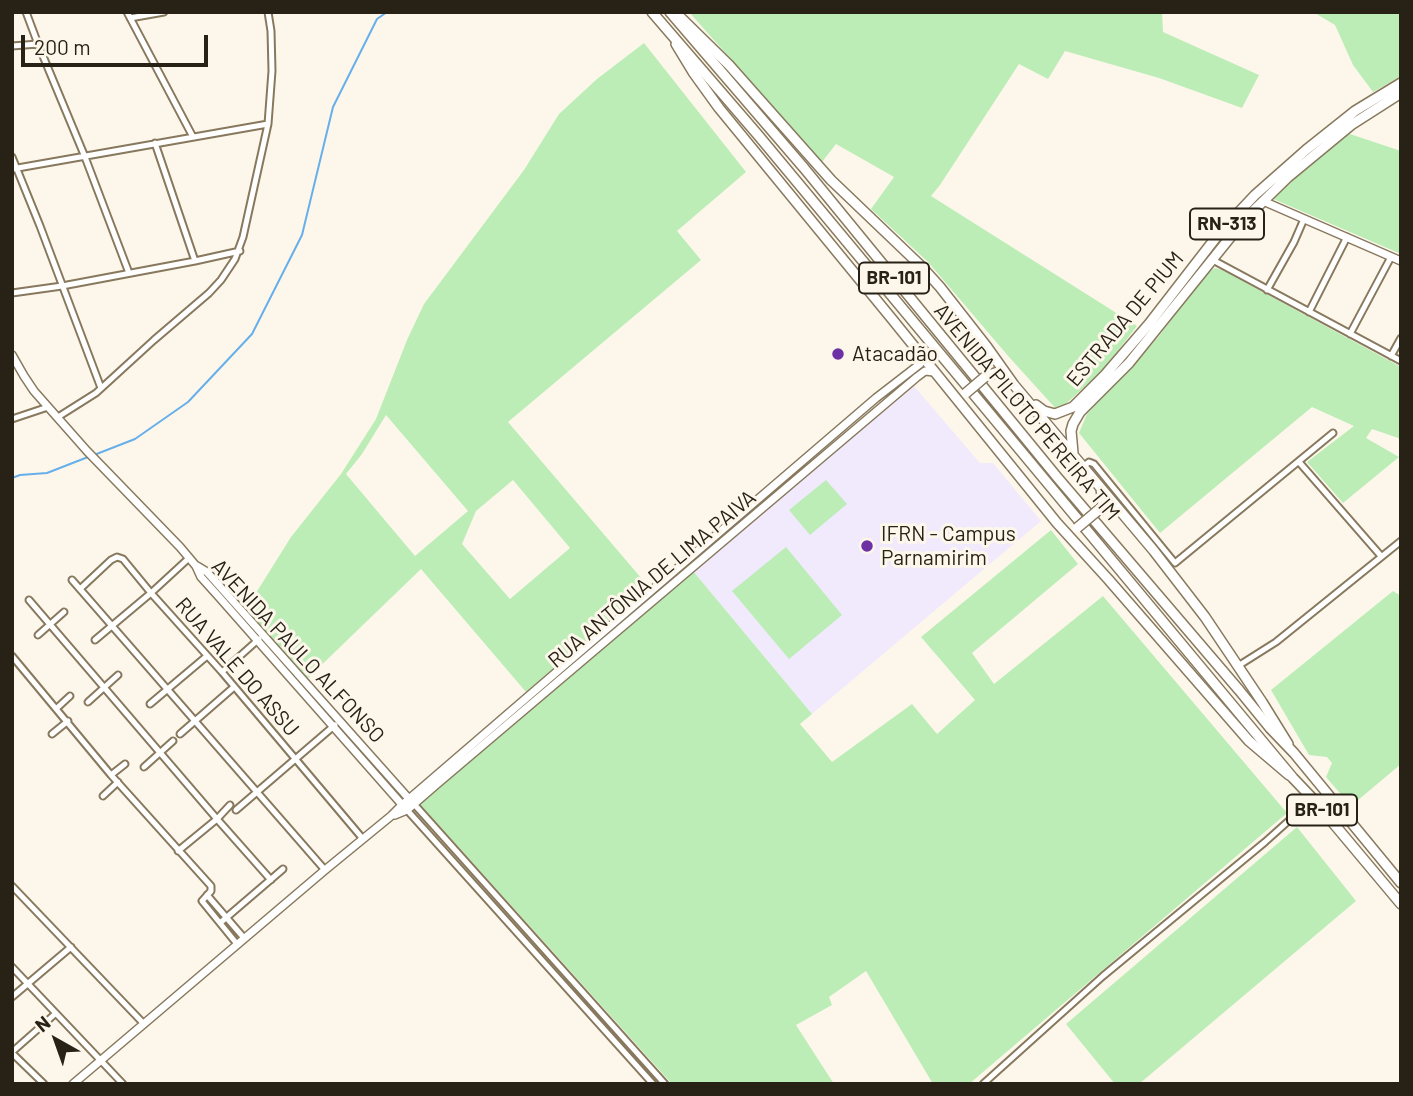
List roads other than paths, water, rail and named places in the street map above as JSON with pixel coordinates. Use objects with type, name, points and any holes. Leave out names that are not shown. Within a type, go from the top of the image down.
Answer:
[{"type":"main road","name":"AVENIDA PILOTO PEREIRA TIM","points":[[652,12],[758,135],[1293,778]]},
{"type":"main road","name":"AVENIDA PILOTO PEREIRA TIM","points":[[673,12],[1114,545],[1294,753]]},
{"type":"main road","points":[[673,12],[729,65],[831,180],[940,287],[1026,399],[1172,566],[1294,753]]},
{"type":"main road","points":[[670,33],[719,108],[1057,523],[1249,741],[1293,778]]},
{"type":"main road","name":"ESTRADA DE PIUM","points":[[1026,399],[1044,411],[1055,414],[1073,407],[1149,324],[1222,231],[1255,195],[1355,111],[1401,83]]},
{"type":"main road","name":"ESTRADA DE PIUM","points":[[1073,454],[1071,431],[1080,412],[1129,363],[1245,219],[1316,153],[1351,125],[1401,93]]},
{"type":"main road","points":[[964,409],[962,400],[966,393],[986,376],[994,372],[1007,376]]},
{"type":"main road","points":[[1057,523],[1066,528],[1077,528],[1097,512],[1104,502],[1101,487]]},
{"type":"main road","name":"BR-101","points":[[1294,753],[1401,883]]},
{"type":"main road","name":"BR-101","points":[[1293,778],[1401,904]]},
{"type":"street","points":[[26,12],[129,273]]},
{"type":"street","points":[[164,12],[128,15],[192,137]]},
{"type":"street","points":[[58,417],[96,393],[209,293],[229,269],[240,250],[268,124],[272,71],[268,12]]},
{"type":"street","points":[[12,46],[38,44]]},
{"type":"street","points":[[15,168],[268,124]]},
{"type":"street","points":[[155,143],[195,261]]},
{"type":"street","points":[[12,157],[101,388]]},
{"type":"street","points":[[1263,201],[1401,261]]},
{"type":"street","points":[[1267,290],[1304,219]]},
{"type":"street","points":[[1309,312],[1347,237]]},
{"type":"street","points":[[12,293],[195,261],[240,250]]},
{"type":"street","points":[[1350,334],[1391,257]]},
{"type":"street","points":[[1211,259],[1401,361]]},
{"type":"street","points":[[1391,356],[1401,338]]},
{"type":"street","points":[[12,355],[29,384],[48,407],[196,566]]},
{"type":"street","name":"RUA ANTÔNIA DE LIMA PAIVA","points":[[73,1084],[325,870],[405,807],[863,410],[920,364],[922,357]]},
{"type":"street","name":"RUA ANTÔNIA DE LIMA PAIVA","points":[[412,801],[923,372],[934,372]]},
{"type":"street","points":[[12,419],[48,407]]},
{"type":"street","points":[[863,410],[869,418]]},
{"type":"street","points":[[1084,466],[1089,462],[1094,464],[1172,566],[1334,433]]},
{"type":"street","points":[[1299,462],[1381,556]]},
{"type":"street","points":[[797,467],[803,474]]},
{"type":"street","points":[[1238,666],[1276,642],[1401,541]]},
{"type":"street","name":"RUA VALE DO ASSU","points":[[80,589],[107,563],[117,557],[123,559],[222,671],[363,839]]},
{"type":"street","points":[[95,640],[189,558]]},
{"type":"street","name":"AVENIDA PAULO ALFONSO","points":[[196,566],[207,572],[264,635],[337,723],[367,765],[653,1084]]},
{"type":"street","name":"AVENIDA PAULO ALFONSO","points":[[196,566],[201,577],[257,641],[374,758],[665,1084]]},
{"type":"street","points":[[72,580],[325,870]]},
{"type":"street","points":[[29,600],[271,880]]},
{"type":"street","points":[[38,635],[64,612]]},
{"type":"street","points":[[222,671],[264,635]]},
{"type":"street","points":[[12,656],[111,775],[211,886],[211,890],[202,900],[237,944]]},
{"type":"street","points":[[150,704],[207,656]]},
{"type":"street","points":[[88,702],[118,675]]},
{"type":"street","points":[[180,734],[234,687]]},
{"type":"street","points":[[57,708],[70,696]]},
{"type":"street","points":[[52,734],[68,721]]},
{"type":"street","points":[[236,810],[337,723]]},
{"type":"street","points":[[144,767],[173,741]]},
{"type":"street","points":[[367,765],[374,758]]},
{"type":"street","points":[[111,775],[125,764]]},
{"type":"street","points":[[103,796],[118,782]]},
{"type":"street","points":[[983,1084],[1103,976],[1313,799]]},
{"type":"street","points":[[178,851],[230,805]]},
{"type":"street","points":[[220,923],[283,869]]},
{"type":"street","points":[[12,886],[145,1024]]},
{"type":"street","points":[[207,895],[244,938]]},
{"type":"street","points":[[211,912],[217,906]]},
{"type":"street","points":[[529,946],[536,940]]},
{"type":"street","points":[[12,997],[71,947]]},
{"type":"street","points":[[12,968],[123,1084]]},
{"type":"street","points":[[44,1084],[12,1052],[55,1014]]},
{"type":"waterway","points":[[94,455],[135,439],[188,402],[252,334],[302,235],[333,107],[377,19],[387,12]]},
{"type":"waterway","points":[[12,478],[47,473],[88,457]]},
{"type":"place","name":"Atacadão","points":[[838,354]]},
{"type":"place","name":"IFRN - Campus Parnamirim","points":[[867,546]]}]
